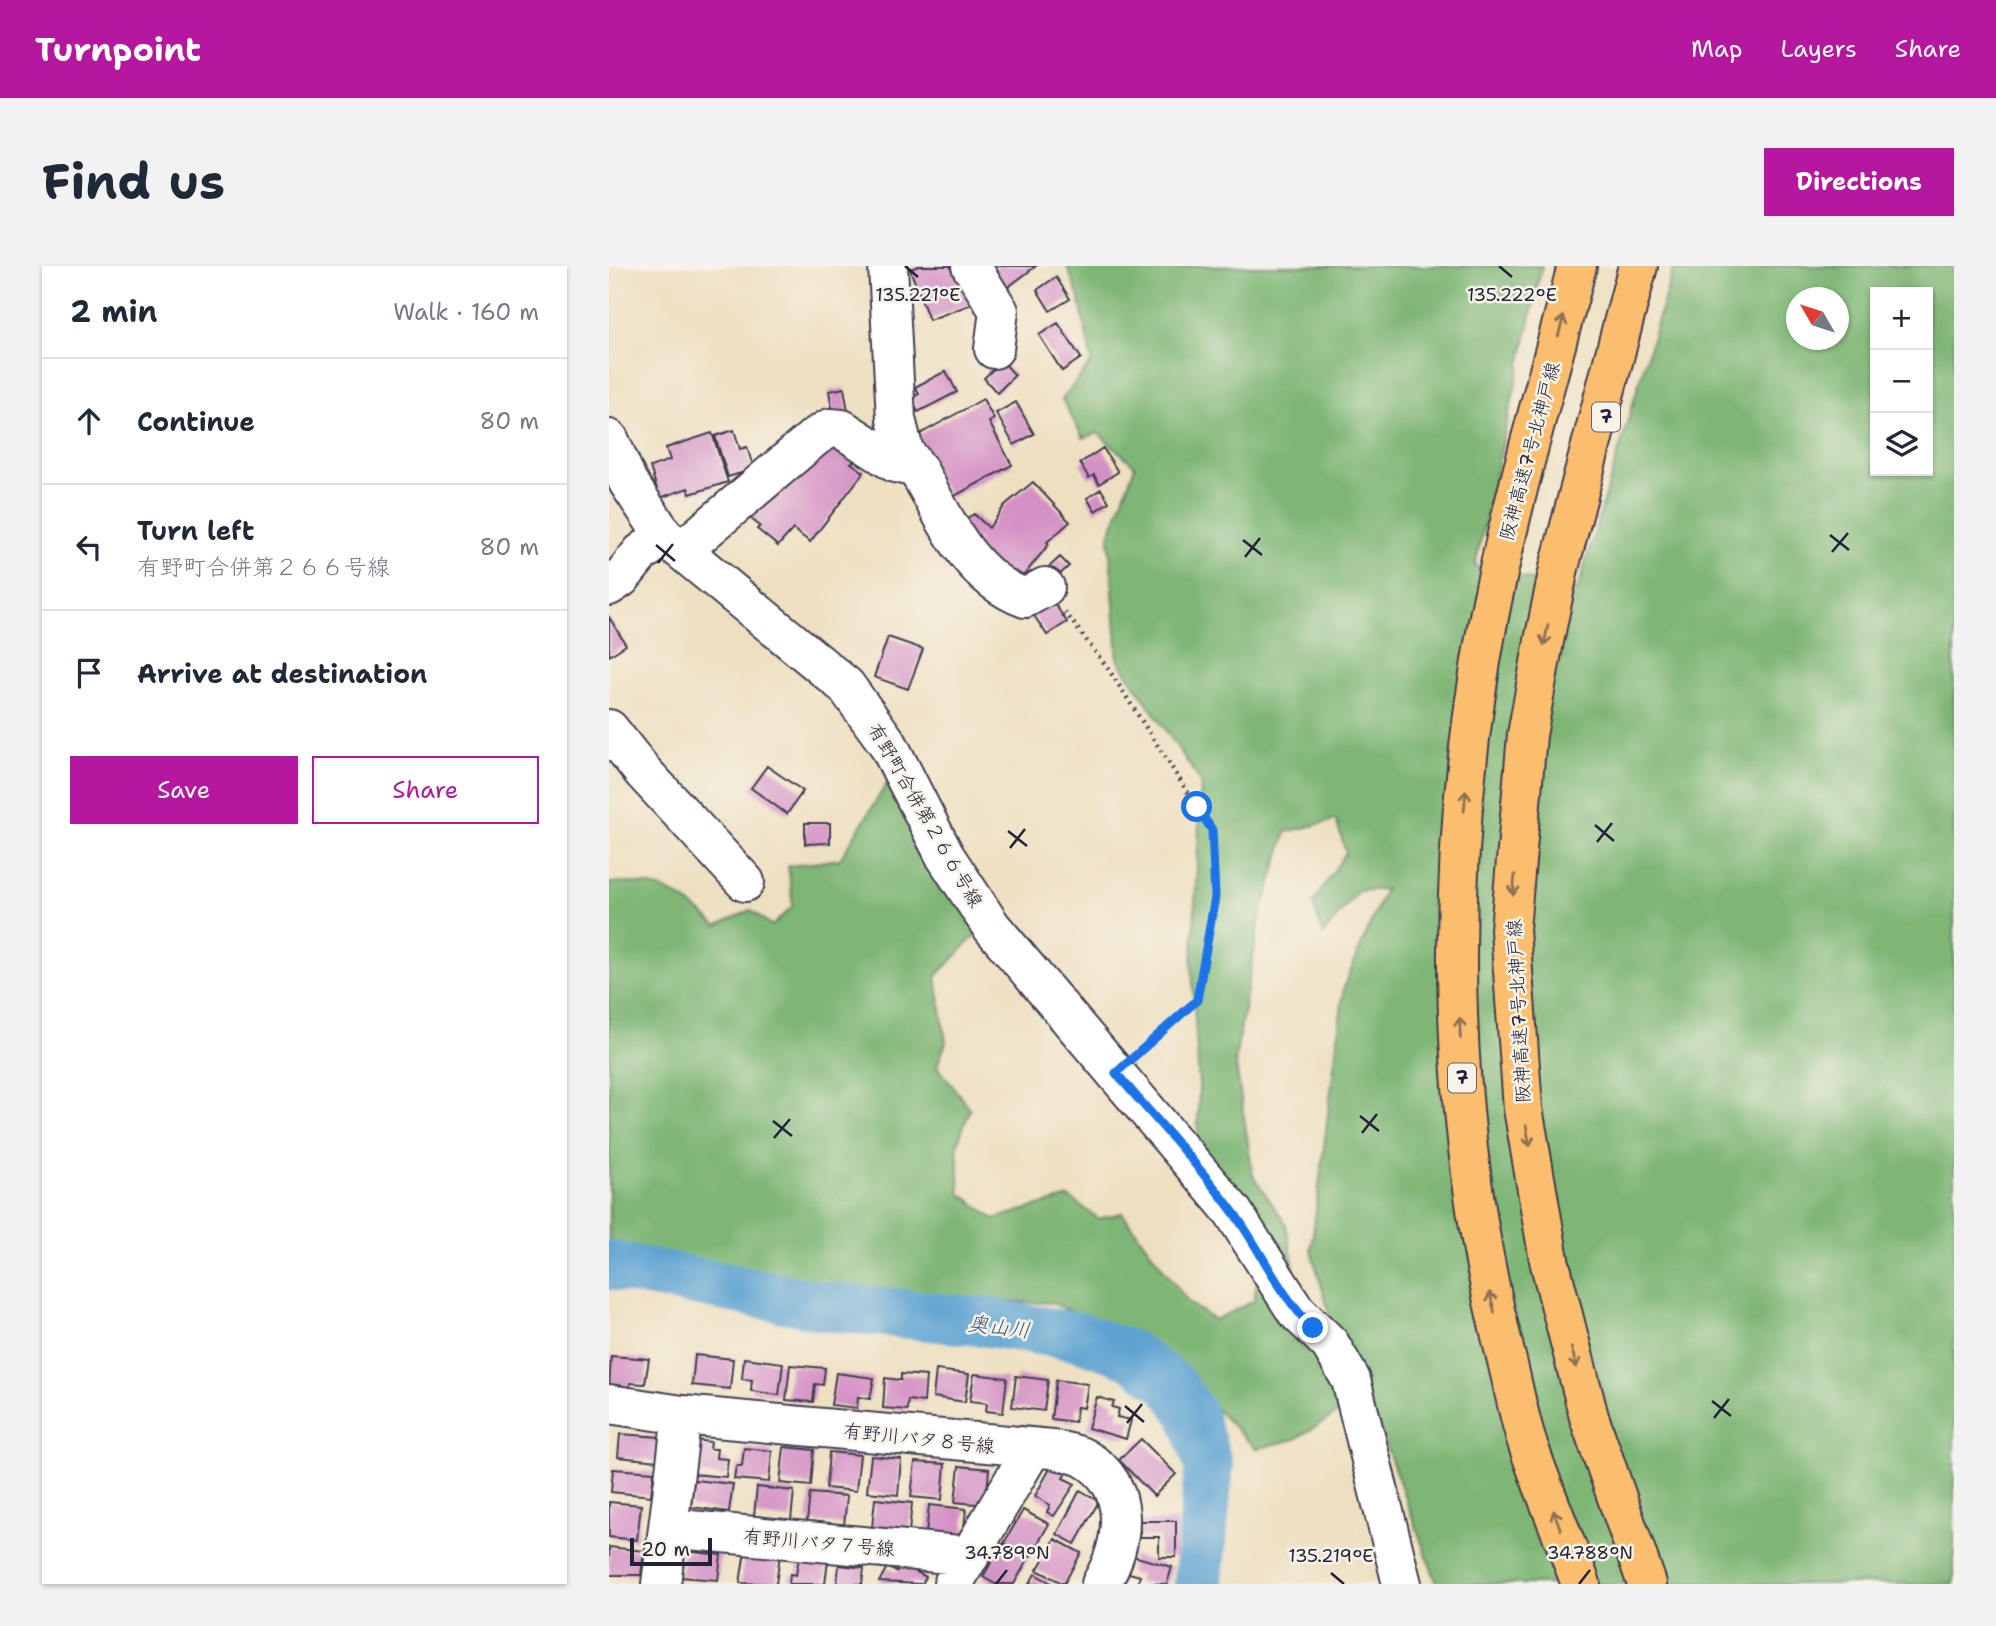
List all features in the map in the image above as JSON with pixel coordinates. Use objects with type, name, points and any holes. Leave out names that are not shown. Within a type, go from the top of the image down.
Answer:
[{"type":"highway","name":"阪神高速7号北神戸線","points":[[1577,266],[1501,558],[1472,724],[1457,903],[1463,1117],[1485,1272],[1524,1429],[1581,1584]]},
{"type":"highway","name":"阪神高速7号北神戸線","points":[[1638,266],[1559,568],[1527,735],[1510,930],[1523,1108],[1549,1260],[1583,1391],[1647,1584]]},
{"type":"highway","name":"7","points":[[1559,568],[1654,266]]},
{"type":"street","points":[[888,266],[896,419],[904,452],[917,468],[966,555],[1015,595],[1025,598],[1045,587]]},
{"type":"street","points":[[971,266],[999,311],[994,349]]},
{"type":"street","points":[[609,586],[621,578],[641,553],[673,543],[830,428],[842,429],[895,463],[917,468]]},
{"type":"street","name":"有野町合併第２６６号線","points":[[609,439],[628,482],[673,543],[846,685],[888,744],[945,856],[991,926],[1233,1212],[1296,1311],[1329,1344],[1351,1380],[1402,1584]]},
{"type":"street","points":[[609,729],[643,772],[745,883]]},
{"type":"street","name":"有野川バタ８号線","points":[[609,1404],[682,1415],[1052,1449],[1084,1458],[1109,1478],[1123,1513],[1113,1563],[1101,1584]]},
{"type":"street","points":[[661,1584],[682,1415]]},
{"type":"street","points":[[961,1570],[1033,1449]]},
{"type":"street","name":"有野川バタ７号線","points":[[668,1528],[961,1570]]},
{"type":"path","points":[[1045,587],[1109,670],[1212,830],[1215,897],[1197,1000],[1116,1073]]},
{"type":"green space","points":[[1067,266],[1542,266],[1475,566],[1577,591],[1674,266],[1954,266],[1954,1584],[1437,1584],[1378,1424],[1334,1329],[1311,1250],[1344,987],[1385,889],[1358,891],[1323,935],[1313,903],[1346,852],[1336,820],[1286,832],[1259,922],[1235,1060],[1253,1176],[1286,1224],[1294,1267],[1197,1157],[1199,1084],[1192,969],[1201,782],[1118,660],[1109,537],[1135,466],[1098,433],[1083,438],[1062,399],[1092,362],[1079,298]]},
{"type":"green space","points":[[891,777],[979,931],[936,977],[946,1042],[937,1066],[970,1109],[957,1145],[960,1193],[994,1219],[1069,1197],[1099,1219],[1122,1213],[1189,1303],[1215,1320],[1254,1301],[1258,1275],[1352,1404],[1295,1439],[1256,1449],[1209,1402],[1134,1341],[1053,1303],[818,1296],[609,1255],[609,883],[642,884],[668,891],[717,926],[751,910],[772,926],[793,906],[788,866],[840,859]]},
{"type":"building","points":[[919,266],[961,266],[975,303],[929,320],[910,269]]},
{"type":"building","points":[[978,266],[1036,266],[999,294]]},
{"type":"building","points":[[1056,277],[1070,299],[1050,311],[1037,290]]},
{"type":"building","points":[[1058,323],[1081,358],[1062,371],[1039,335]]},
{"type":"building","points":[[1002,361],[1015,375],[997,393],[984,378]]},
{"type":"building","points":[[946,371],[957,392],[918,412],[911,398],[919,394],[915,387]]},
{"type":"building","points":[[844,388],[849,417],[834,420],[829,391]]},
{"type":"building","points":[[983,399],[994,419],[989,422],[1012,465],[951,498],[911,439]]},
{"type":"building","points":[[1016,402],[1034,434],[1014,445],[996,413]]},
{"type":"building","points":[[734,430],[740,449],[747,447],[754,469],[728,477],[715,436]]},
{"type":"building","points":[[712,433],[728,482],[690,494],[688,488],[660,498],[650,467],[670,460],[666,448]]},
{"type":"building","points":[[829,436],[858,457],[851,463],[864,472],[810,542],[793,529],[778,546],[757,529],[760,526],[744,513],[763,488],[775,497],[809,453],[820,459],[811,451]]},
{"type":"building","points":[[1103,448],[1118,472],[1099,484],[1094,475],[1089,478],[1080,463]]},
{"type":"building","points":[[1033,482],[1070,522],[1047,542],[1049,544],[1016,585],[971,549],[981,538],[965,545],[954,526],[974,514],[989,528],[1005,505]]},
{"type":"building","points":[[1101,489],[1109,502],[1095,511],[1087,498]]},
{"type":"building","points":[[1060,557],[1069,566],[1057,577],[1048,568]]},
{"type":"building","points":[[1050,597],[1067,622],[1047,635],[1031,611]]},
{"type":"building","points":[[609,617],[626,645],[609,656]]},
{"type":"building","points":[[888,637],[923,649],[908,689],[874,677]]},
{"type":"building","points":[[767,766],[803,791],[787,814],[751,788]]},
{"type":"building","points":[[805,823],[830,823],[830,843],[805,844]]},
{"type":"building","points":[[695,1355],[733,1359],[730,1389],[692,1385]]},
{"type":"building","points":[[611,1356],[649,1359],[645,1384],[630,1383],[629,1392],[609,1390]]},
{"type":"building","points":[[744,1358],[783,1363],[779,1395],[751,1391],[752,1380],[742,1379]]},
{"type":"building","points":[[790,1365],[825,1368],[823,1385],[815,1384],[813,1402],[786,1400]]},
{"type":"building","points":[[936,1370],[969,1374],[965,1402],[933,1397]]},
{"type":"building","points":[[836,1373],[874,1378],[870,1399],[858,1397],[857,1408],[831,1405]]},
{"type":"building","points":[[901,1374],[926,1376],[924,1402],[908,1400],[907,1410],[883,1408],[885,1378],[901,1380]]},
{"type":"building","points":[[974,1374],[1007,1378],[1003,1413],[986,1411],[987,1403],[970,1401]]},
{"type":"building","points":[[1016,1376],[1048,1380],[1044,1411],[1012,1407]]},
{"type":"building","points":[[1056,1380],[1088,1384],[1084,1408],[1077,1407],[1075,1422],[1051,1419]]},
{"type":"building","points":[[1097,1397],[1114,1402],[1112,1407],[1119,1409],[1117,1417],[1131,1420],[1126,1439],[1088,1428]]},
{"type":"building","points":[[620,1434],[660,1437],[658,1461],[618,1457]]},
{"type":"building","points":[[1141,1439],[1176,1474],[1154,1496],[1119,1460]]},
{"type":"building","points":[[695,1440],[711,1442],[710,1449],[717,1449],[716,1458],[728,1459],[726,1477],[692,1474]]},
{"type":"building","points":[[784,1447],[814,1450],[811,1486],[780,1483]]},
{"type":"building","points":[[744,1448],[772,1451],[769,1482],[734,1479],[736,1466],[742,1466]]},
{"type":"building","points":[[829,1452],[860,1455],[856,1491],[826,1488]]},
{"type":"building","points":[[871,1456],[901,1459],[898,1495],[867,1492]]},
{"type":"building","points":[[915,1462],[945,1464],[942,1500],[911,1497]]},
{"type":"building","points":[[1052,1465],[1066,1473],[1063,1478],[1075,1484],[1054,1516],[1047,1512],[1050,1505],[1035,1496]]},
{"type":"building","points":[[959,1466],[989,1469],[986,1505],[955,1502]]},
{"type":"building","points":[[613,1469],[654,1472],[651,1496],[611,1492]]},
{"type":"building","points":[[694,1480],[733,1484],[729,1512],[691,1507]]},
{"type":"building","points":[[757,1487],[794,1491],[791,1520],[754,1516]]},
{"type":"building","points":[[1080,1490],[1099,1501],[1075,1544],[1057,1534]]},
{"type":"building","points":[[810,1493],[847,1496],[844,1525],[807,1521]]},
{"type":"building","points":[[875,1499],[912,1503],[909,1532],[872,1528]]},
{"type":"building","points":[[609,1502],[641,1505],[637,1540],[609,1537]]},
{"type":"building","points":[[929,1505],[966,1509],[963,1538],[926,1534]]},
{"type":"building","points":[[1023,1510],[1049,1524],[1030,1557],[1004,1543]]},
{"type":"building","points":[[1140,1521],[1176,1521],[1176,1557],[1159,1557],[1159,1537],[1140,1537]]},
{"type":"building","points":[[1055,1539],[1081,1553],[1064,1584],[1037,1570]]},
{"type":"building","points":[[1002,1544],[1028,1559],[1014,1584],[995,1584],[983,1577]]},
{"type":"building","points":[[609,1547],[644,1551],[641,1575],[609,1575]]},
{"type":"building","points":[[683,1551],[721,1555],[718,1580],[680,1577]]},
{"type":"building","points":[[745,1551],[780,1555],[776,1584],[740,1583]]},
{"type":"building","points":[[1133,1556],[1172,1567],[1167,1584],[1138,1583],[1140,1576],[1129,1573]]},
{"type":"building","points":[[799,1557],[828,1560],[825,1584],[789,1584],[790,1574],[796,1575]]},
{"type":"building","points":[[902,1564],[926,1577],[922,1584],[879,1582],[887,1567],[896,1572]]},
{"type":"building","points":[[839,1565],[864,1568],[862,1584],[837,1584]]},
{"type":"building","points":[[1035,1574],[1053,1584],[1029,1584]]},
{"type":"waterway","name":"奥山川","points":[[609,1265],[823,1306],[985,1322],[1080,1337],[1131,1355],[1171,1384],[1192,1414],[1209,1467],[1198,1584]]},
{"type":"route","points":[[1197,807],[1212,830],[1215,897],[1197,1000],[1116,1073],[1233,1212],[1296,1311],[1313,1328]]}]
